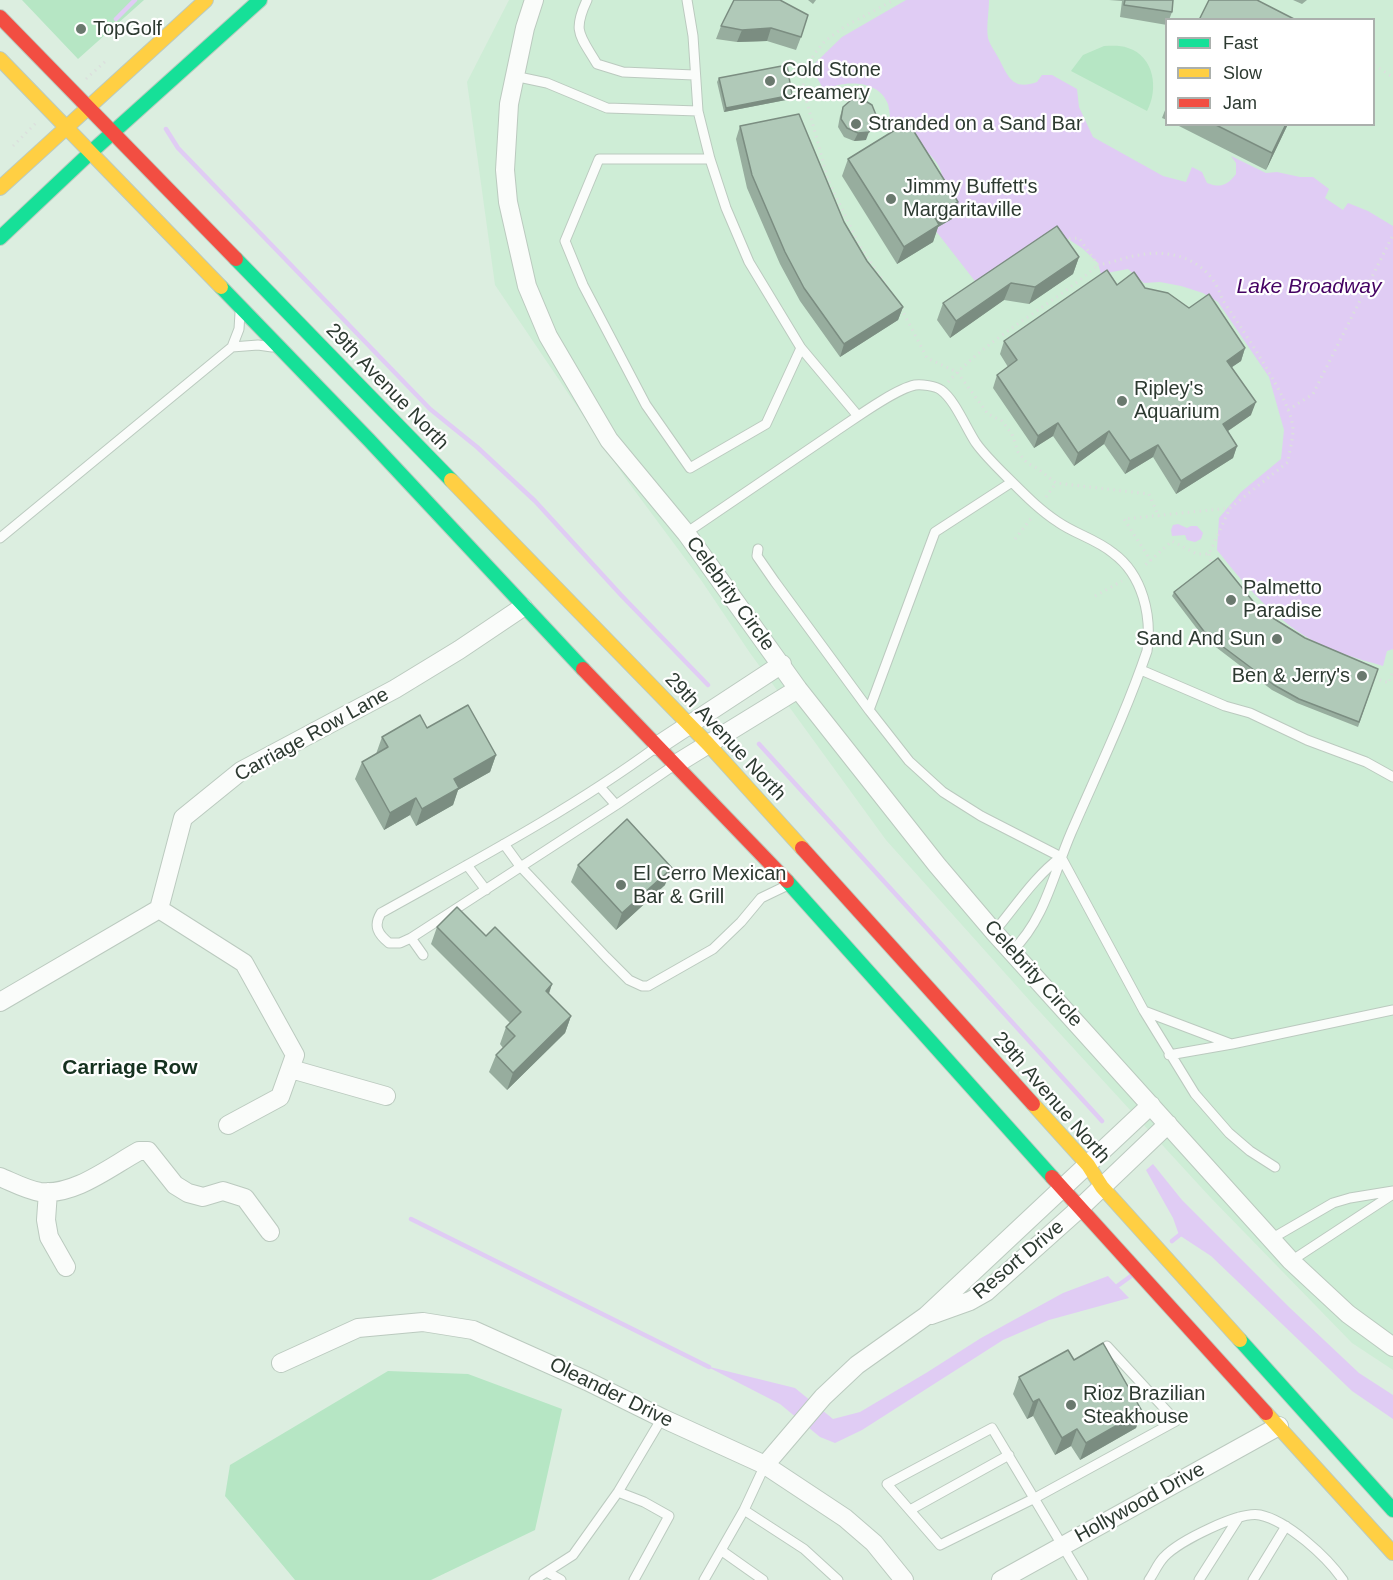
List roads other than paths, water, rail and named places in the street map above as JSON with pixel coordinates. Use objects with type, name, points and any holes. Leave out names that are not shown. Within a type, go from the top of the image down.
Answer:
[{"type":"main road","points":[[0,188],[206,0]]},
{"type":"main road","points":[[0,238],[90,153],[114,134],[260,0]]},
{"type":"main road","name":"29th Avenue North","points":[[0,17],[708,744],[1088,1165],[1102,1187],[1393,1510]]},
{"type":"main road","points":[[0,59],[369,440],[523,607],[790,884],[1080,1208],[1393,1552]]},
{"type":"street","name":"Celebrity Circle","points":[[533,1],[514,76],[506,133],[506,170],[512,223],[527,286],[548,336],[609,440],[686,533],[798,689],[937,865],[994,932],[1291,1261],[1348,1314],[1393,1347]]},
{"type":"street","name":"Carriage Row Lane","points":[[159,909],[183,818],[241,771],[404,683],[523,607]]},
{"type":"street","points":[[657,746],[782,664]]},
{"type":"street","points":[[676,764],[798,689]]},
{"type":"street","points":[[0,1002],[159,909],[244,963],[295,1055],[280,1097],[228,1125]]},
{"type":"street","points":[[291,1070],[386,1096]]},
{"type":"street","points":[[1088,1165],[1152,1105]]},
{"type":"street","points":[[1102,1187],[1168,1124]]},
{"type":"street","points":[[0,1178],[39,1192],[58,1191],[74,1187],[138,1151],[148,1151],[175,1185],[188,1193],[203,1197],[223,1191],[245,1198],[270,1232]]},
{"type":"street","name":"Resort Drive","points":[[765,1465],[823,1397],[857,1365],[926,1316],[1088,1165]]},
{"type":"street","name":"Resort Drive","points":[[926,1316],[970,1301],[986,1292],[1102,1187]]},
{"type":"street","points":[[48,1192],[46,1220],[49,1237],[66,1267]]},
{"type":"street","name":"Oleander Drive","points":[[281,1363],[358,1328],[423,1322],[473,1330],[765,1465],[845,1518],[874,1543],[904,1580]]},
{"type":"street","name":"Hollywood Drive","points":[[1001,1580],[1279,1426]]},
{"type":"lane","points":[[587,0],[579,18],[579,34],[597,64],[623,72],[694,75]]},
{"type":"lane","points":[[687,0],[693,36],[698,111],[726,208],[748,262],[801,348],[858,416]]},
{"type":"lane","points":[[514,76],[547,83],[607,108],[698,111]]},
{"type":"lane","points":[[710,159],[599,159],[565,241],[583,285],[646,405],[690,468],[766,424],[801,348]]},
{"type":"lane","points":[[0,538],[232,347],[239,329],[240,308]]},
{"type":"lane","points":[[232,347],[258,345],[279,348]]},
{"type":"lane","points":[[686,533],[890,396],[914,385],[923,385],[941,390],[957,410],[977,444],[1039,508],[1059,523],[1113,552],[1125,563],[1138,584],[1147,611],[1150,631],[1147,651],[1141,670],[1061,856],[1044,906],[1024,939],[1012,951]]},
{"type":"lane","points":[[868,710],[935,532],[1012,482]]},
{"type":"lane","points":[[758,549],[757,556],[775,582],[868,710],[909,761],[943,792],[981,816],[1061,856],[1144,1011],[1195,1094],[1229,1133],[1250,1151],[1275,1167]]},
{"type":"lane","points":[[1141,670],[1225,706],[1250,712],[1307,740],[1350,755],[1393,777]]},
{"type":"lane","points":[[657,746],[600,787],[381,913],[376,921],[376,929],[381,937],[389,944],[400,943],[411,938],[676,764]]},
{"type":"lane","points":[[600,787],[616,805]]},
{"type":"lane","points":[[504,844],[520,866],[629,980],[642,986],[648,986],[713,948],[741,922],[761,898],[790,884]]},
{"type":"lane","points":[[994,932],[1019,903],[1036,877],[1061,856]]},
{"type":"lane","points":[[467,865],[486,890]]},
{"type":"lane","points":[[411,938],[423,955]]},
{"type":"lane","points":[[1169,1054],[1232,1044],[1393,1010]]},
{"type":"lane","points":[[1144,1011],[1232,1044]]},
{"type":"lane","points":[[1271,1239],[1334,1203],[1350,1198],[1393,1192]]},
{"type":"lane","points":[[1291,1261],[1393,1192]]},
{"type":"lane","points":[[1083,1580],[1062,1547],[1035,1498],[992,1428],[887,1484],[940,1545],[1035,1498],[1176,1421],[1107,1346]]},
{"type":"lane","points":[[534,1580],[549,1576],[573,1555],[618,1492],[662,1419]]},
{"type":"lane","points":[[910,1510],[1009,1455]]},
{"type":"lane","points":[[704,1580],[744,1510],[765,1465]]},
{"type":"lane","points":[[618,1492],[644,1502],[669,1516],[634,1580]]},
{"type":"lane","points":[[744,1510],[804,1549],[838,1580]]},
{"type":"lane","points":[[1149,1580],[1164,1557],[1184,1540],[1239,1517],[1259,1515],[1286,1526],[1332,1565],[1343,1580]]},
{"type":"lane","points":[[1199,1580],[1239,1517]]},
{"type":"lane","points":[[1253,1580],[1286,1526]]},
{"type":"lane","points":[[722,1551],[763,1580]]},
{"type":"lane","points":[[549,1576],[561,1580]]},
{"type":"water","name":"Lake Broadway","points":[[906,0],[989,0],[988,38],[1008,76],[1022,85],[1037,82],[1042,75],[1052,75],[1077,89],[1079,107],[1093,137],[1163,176],[1186,182],[1192,167],[1202,172],[1207,183],[1223,185],[1236,174],[1236,163],[1231,156],[1266,173],[1277,172],[1313,177],[1329,189],[1325,198],[1343,210],[1348,203],[1368,211],[1393,226],[1393,649],[1387,651],[1383,666],[1327,648],[1283,621],[1259,599],[1217,550],[1219,518],[1241,492],[1281,459],[1284,430],[1269,377],[1218,302],[1203,293],[1181,286],[1160,282],[1144,283],[1128,269],[1101,274],[1098,263],[1082,248],[1068,239],[1051,237],[978,285],[929,224],[939,196],[942,179],[937,163],[906,136],[891,128],[888,104],[877,90],[869,86],[850,83],[824,90],[811,67],[842,37]]},
{"type":"water","points":[[1178,524],[1187,528],[1197,526],[1203,533],[1201,539],[1195,542],[1187,540],[1185,535],[1172,536],[1173,525]]},
{"type":"water","points":[[1153,1164],[1182,1200],[1289,1307],[1359,1373],[1393,1395],[1393,1419],[1352,1391],[1211,1256],[1179,1235],[1173,1218],[1146,1170]]},
{"type":"water","points":[[1108,1276],[1129,1298],[1049,1320],[1003,1340],[862,1430],[835,1443],[820,1437],[780,1404],[706,1366],[795,1388],[833,1419],[860,1412],[981,1338],[1063,1293]]},
{"type":"waterway","points":[[116,19],[135,0]]},
{"type":"waterway","points":[[166,129],[178,148],[430,409],[477,447],[535,501],[708,685]]},
{"type":"waterway","points":[[759,744],[1102,1121]]},
{"type":"waterway","points":[[411,1219],[709,1367]]},
{"type":"waterway","points":[[1172,1241],[1182,1233]]},
{"type":"waterway","points":[[1116,1287],[1131,1276]]},
{"type":"place","name":"TopGolf","points":[[81,29]]},
{"type":"place","name":"Cold Stone Creamery","points":[[770,81]]},
{"type":"place","name":"Stranded on a Sand Bar","points":[[856,124]]},
{"type":"place","name":"Jimmy Buffett's Margaritaville","points":[[891,199]]},
{"type":"place","name":"Ripley's Aquarium","points":[[1122,401]]},
{"type":"place","name":"Palmetto Paradise","points":[[1231,600]]},
{"type":"place","name":"Sand And Sun","points":[[1277,639]]},
{"type":"place","name":"Ben & Jerry's","points":[[1362,676]]},
{"type":"place","name":"El Cerro Mexican Bar & Grill","points":[[621,885]]},
{"type":"place","name":"Rioz Brazilian Steakhouse","points":[[1071,1405]]},
{"type":"district","name":"Carriage Row","points":[[130,1068]]}]
